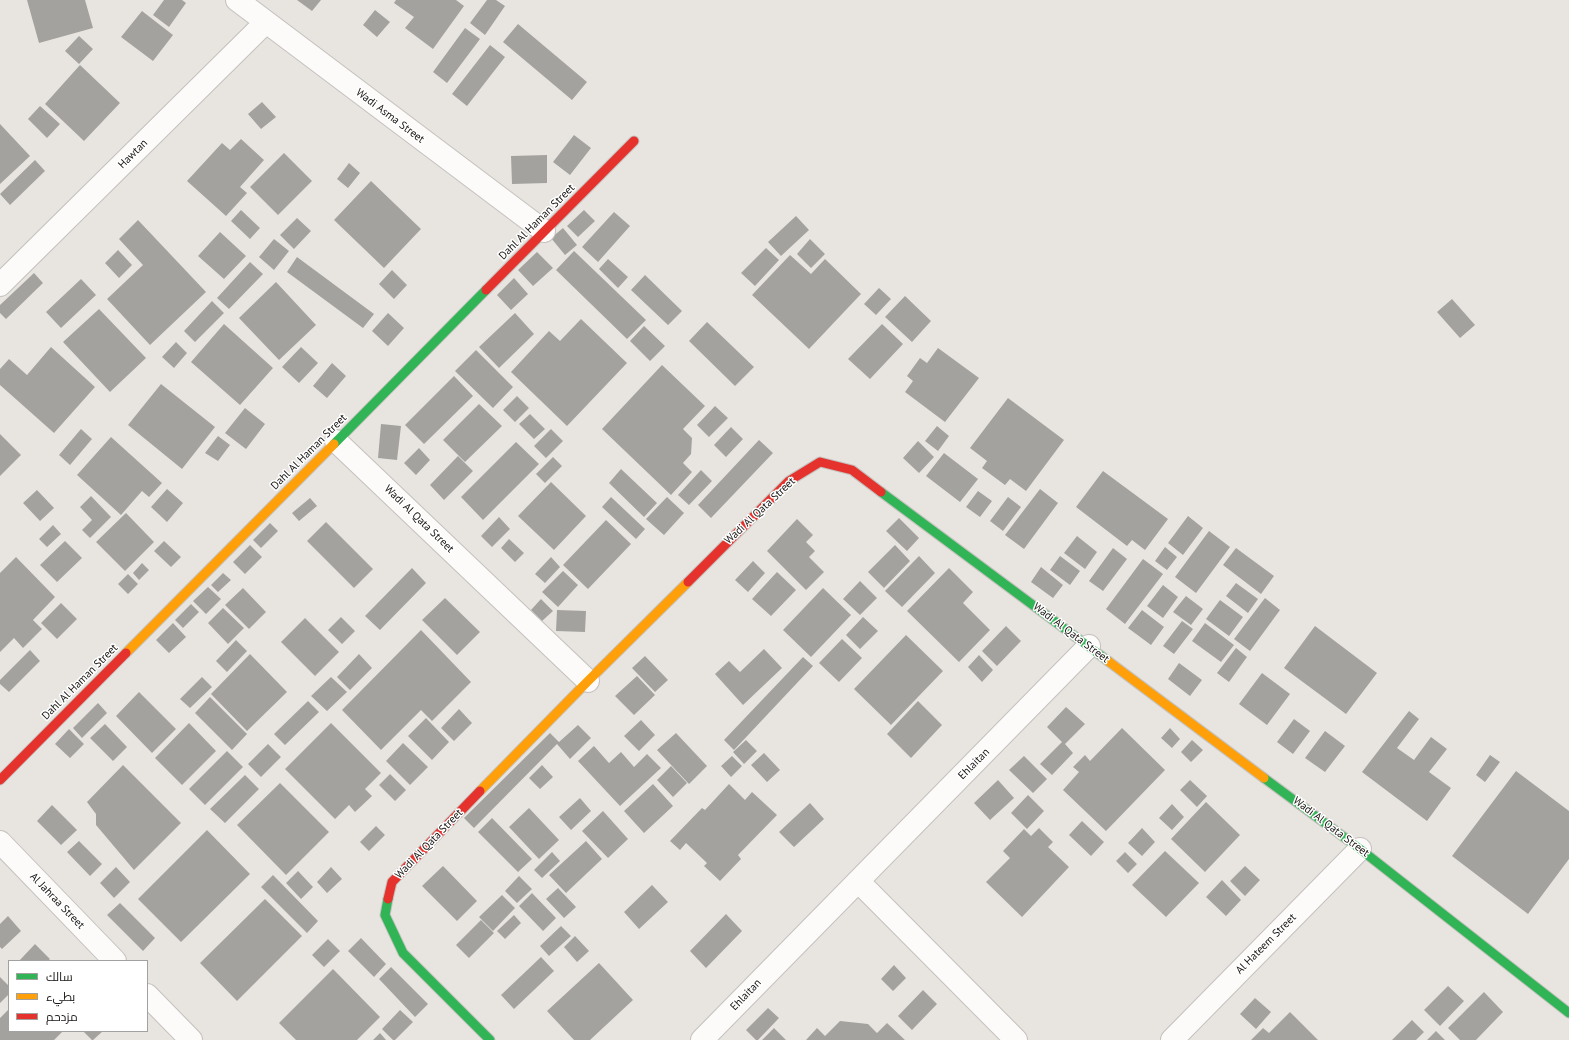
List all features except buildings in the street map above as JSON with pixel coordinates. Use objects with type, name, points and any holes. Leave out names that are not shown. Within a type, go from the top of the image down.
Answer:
[{"type":"street","name":"Wadi Asma Street","points":[[237,0],[544,231]]},
{"type":"street","name":"Hawtan","points":[[0,285],[266,22]]},
{"type":"street","name":"Dahl Al Haman Street","points":[[0,780],[634,141]]},
{"type":"street","name":"Wadi Al Qata Street","points":[[336,441],[588,681]]},
{"type":"street","name":"Wadi Al Qata Street","points":[[490,1040],[403,953],[385,915],[392,882],[588,681],[789,481],[820,462],[852,470],[1360,849],[1569,1013]]},
{"type":"street","name":"Ehlaitan","points":[[702,1040],[1089,646]]},
{"type":"street","name":"Al Jahraa Street","points":[[0,842],[114,960]]},
{"type":"street","name":"Al Hateem Street","points":[[1172,1040],[1360,849]]},
{"type":"street","points":[[858,881],[1016,1040]]},
{"type":"street","points":[[148,996],[191,1040]]},
{"type":"traffic: fast","points":[[334,444],[486,290]]},
{"type":"traffic: fast","points":[[881,492],[1108,661]]},
{"type":"traffic: fast","points":[[1264,778],[1360,849],[1569,1013]]},
{"type":"traffic: fast","points":[[388,899],[385,915],[403,953],[490,1040]]},
{"type":"traffic: slow","points":[[126,653],[334,444]]},
{"type":"traffic: slow","points":[[480,791],[688,582]]},
{"type":"traffic: slow","points":[[1108,661],[1264,778]]},
{"type":"traffic: jam","points":[[486,290],[634,141]]},
{"type":"traffic: jam","points":[[688,582],[789,481],[820,462],[852,470],[881,492]]},
{"type":"traffic: jam","points":[[0,780],[126,653]]},
{"type":"traffic: jam","points":[[388,899],[392,882],[480,791]]}]
